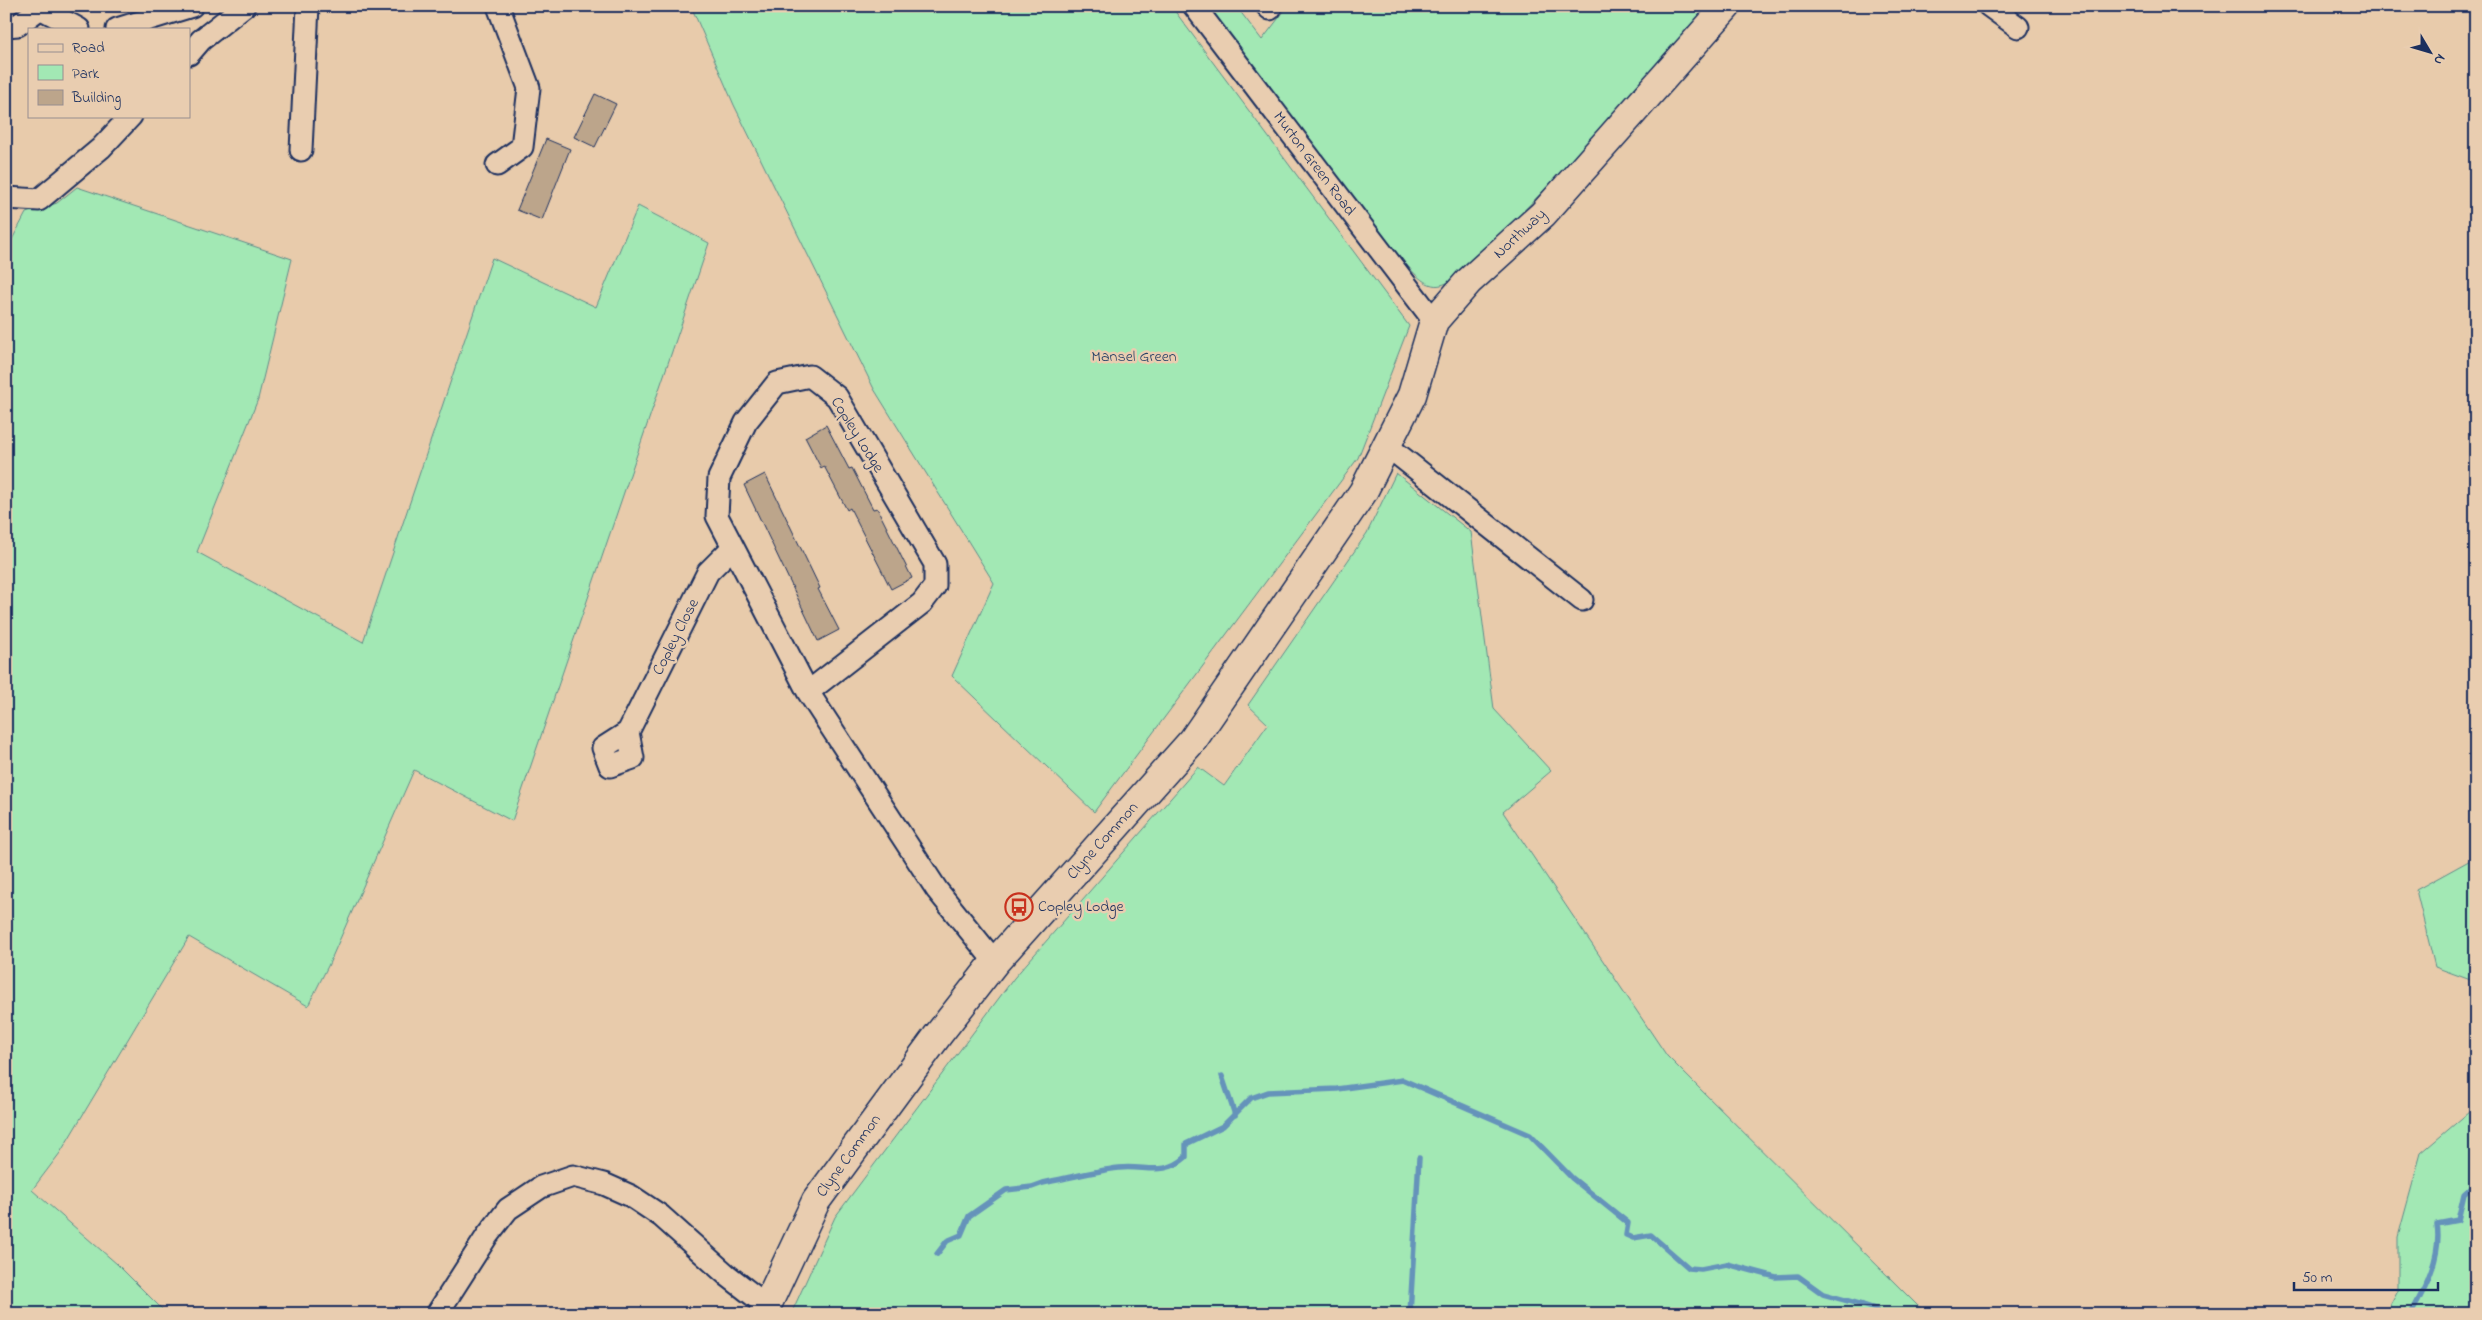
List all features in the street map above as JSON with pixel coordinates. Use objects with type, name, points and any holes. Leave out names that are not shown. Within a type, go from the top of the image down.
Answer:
[{"type":"main road","name":"Northway","points":[[1363,492],[1412,395],[1434,321],[1468,282],[1543,214],[1727,6]]},
{"type":"main road","name":"Clyne Common","points":[[765,1310],[816,1201],[938,1035],[995,962],[1193,740],[1363,492]]},
{"type":"street","points":[[120,28],[192,6]]},
{"type":"street","points":[[190,53],[201,40],[244,6]]},
{"type":"street","points":[[301,150],[308,6]]},
{"type":"street","points":[[497,165],[522,147],[529,88],[498,6]]},
{"type":"street","name":"Murton Green Road","points":[[1194,6],[1434,321]]},
{"type":"street","points":[[1989,6],[2018,27]]},
{"type":"street","points":[[6,26],[18,25],[42,7],[77,28]]},
{"type":"street","points":[[6,198],[39,200],[101,148],[129,118]]},
{"type":"street","name":"Copley Lodge","points":[[808,692],[922,603],[935,586],[935,564],[837,397],[810,376],[777,383],[746,422],[719,478],[717,516],[808,692],[936,890],[995,962]]},
{"type":"street","points":[[1386,445],[1582,600]]},
{"type":"street","name":"Copley Close","points":[[628,732],[708,572],[732,548]]},
{"type":"street","points":[[437,1314],[487,1236],[508,1209],[541,1187],[573,1176],[604,1184],[631,1196],[661,1216],[765,1310]]},
{"type":"green space","name":"Mansel Green","points":[[691,6],[1171,6],[1409,326],[1358,458],[1094,812],[952,676],[994,583],[874,389],[734,105]]},
{"type":"green space","points":[[1203,6],[1236,6],[1262,40],[1288,6],[1712,6],[1515,220],[1459,275],[1447,283],[1435,285],[1419,278],[1402,260]]},
{"type":"green space","points":[[77,187],[292,259],[258,399],[197,552],[363,642],[492,258],[596,307],[638,206],[709,243],[512,821],[414,770],[329,964],[308,1006],[189,937],[60,1153],[32,1190],[117,1264],[167,1314],[6,1314],[6,251],[26,213],[57,203]]},
{"type":"green space","points":[[1396,473],[1471,532],[1494,709],[1551,771],[1503,812],[1667,1056],[1918,1306],[1929,1314],[791,1314],[835,1217],[1014,978],[1198,767],[1224,786],[1268,724],[1248,705],[1367,533]]},
{"type":"green space","points":[[2476,857],[2476,982],[2435,967],[2416,890]]},
{"type":"green space","points":[[2476,1106],[2476,1314],[2385,1314],[2398,1290],[2398,1237],[2421,1153]]},
{"type":"building","points":[[595,94],[616,104],[595,147],[574,137]]},
{"type":"building","points":[[546,139],[570,149],[542,220],[517,210]]},
{"type":"building","points":[[826,425],[849,469],[852,468],[873,509],[877,508],[912,578],[891,589],[850,508],[847,510],[824,466],[821,468],[805,437]]},
{"type":"building","points":[[765,474],[839,630],[818,641],[744,485]]},
{"type":"waterway","points":[[1222,1076],[1235,1115]]},
{"type":"waterway","points":[[937,1254],[947,1241],[961,1235],[969,1216],[1006,1190],[1032,1187],[1110,1169],[1170,1167],[1186,1157],[1186,1144],[1223,1126],[1251,1098],[1268,1092],[1337,1089],[1403,1080],[1530,1135],[1572,1178],[1628,1223],[1626,1235],[1633,1238],[1651,1235],[1689,1268],[1701,1269],[1727,1264],[1776,1277],[1798,1276],[1823,1294],[1875,1309],[1879,1314]]},
{"type":"waterway","points":[[1410,1314],[1419,1158]]},
{"type":"waterway","points":[[2411,1314],[2432,1270],[2437,1247],[2437,1224],[2458,1220],[2464,1194],[2476,1183]]},
{"type":"place","name":"Copley Lodge","points":[[1019,907]]}]
